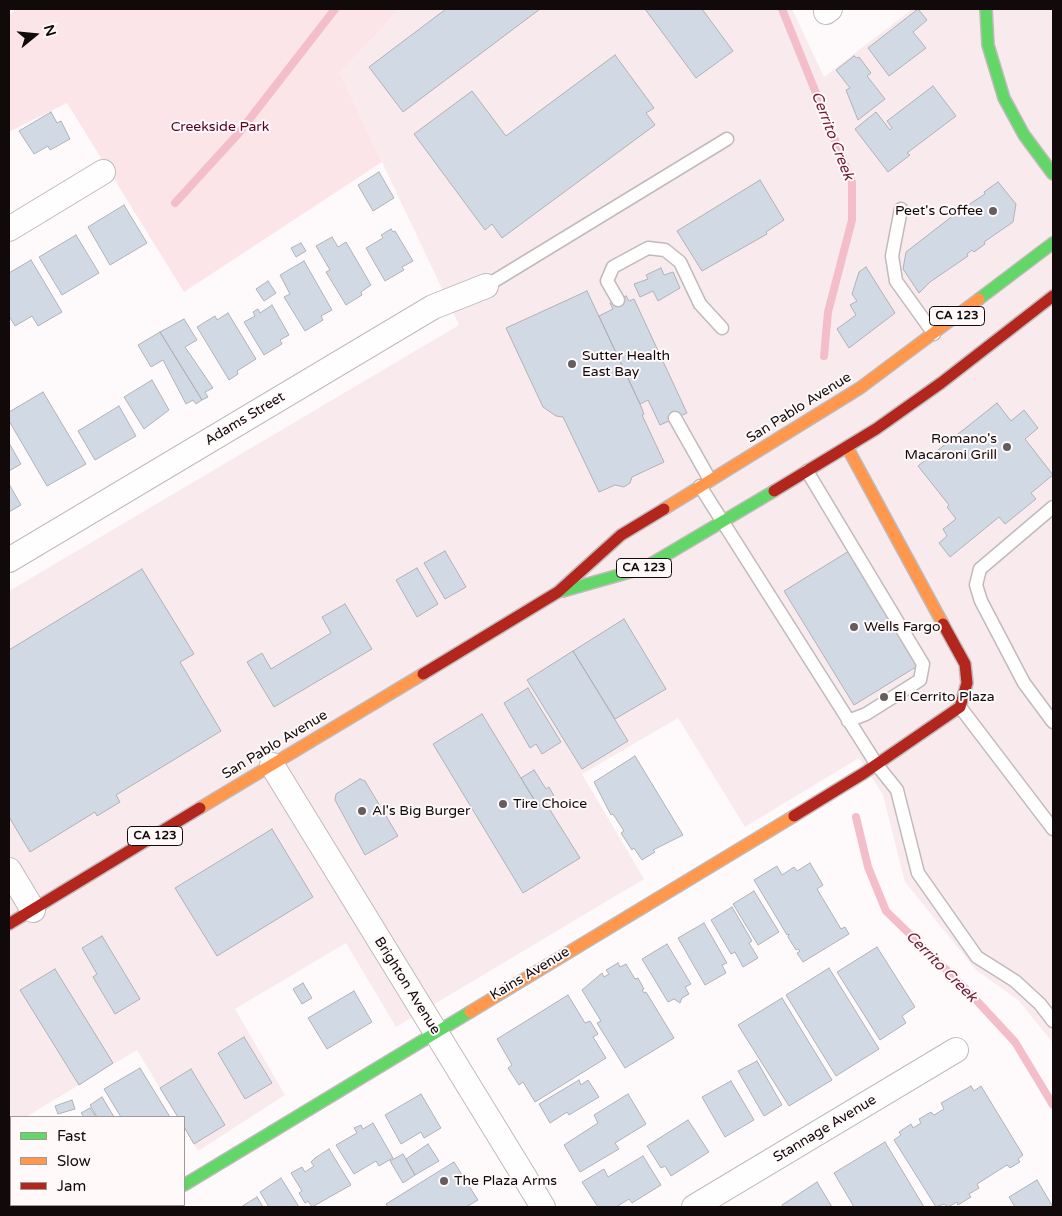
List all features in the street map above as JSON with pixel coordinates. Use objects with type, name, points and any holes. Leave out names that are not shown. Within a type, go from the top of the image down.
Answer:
[{"type":"main road","points":[[986,9],[988,45],[1004,98],[1024,135],[1053,174]]},
{"type":"main road","name":"San Pablo Avenue","points":[[9,924],[558,592],[621,535],[860,388],[1053,243]]},
{"type":"main road","name":"San Pablo Avenue","points":[[558,592],[644,568],[722,522],[847,447],[941,383],[1053,296]]},
{"type":"main road","points":[[847,447],[966,664],[967,683],[960,707]]},
{"type":"main road","name":"Kains Avenue","points":[[185,1184],[877,765],[960,707]]},
{"type":"street","points":[[9,229],[104,172]]},
{"type":"street","name":"Adams Street","points":[[9,560],[433,307],[486,286]]},
{"type":"street","name":"Brighton Avenue","points":[[272,765],[543,1207]]},
{"type":"street","points":[[9,870],[33,910]]},
{"type":"street","name":"Stannage Avenue","points":[[694,1207],[956,1050]]},
{"type":"lane","points":[[486,286],[727,139]]},
{"type":"lane","points":[[901,209],[892,256],[896,280],[934,334]]},
{"type":"lane","points":[[618,300],[607,281],[613,267],[648,248],[665,250],[680,262],[700,304],[722,328]]},
{"type":"lane","points":[[675,418],[722,522],[848,721],[877,765],[897,790],[918,873],[977,957],[1015,981],[1040,1004],[1053,1021]]},
{"type":"lane","points":[[807,471],[923,664],[920,680],[866,714],[848,721]]},
{"type":"lane","points":[[1053,507],[980,569],[976,585],[981,601],[1024,683],[1053,722]]},
{"type":"lane","points":[[960,707],[1053,829]]},
{"type":"shaded area","points":[[400,9],[792,9],[824,77],[912,9],[1053,9],[1053,1043],[1018,1000],[976,970],[905,882],[883,795],[859,758],[745,827],[678,718],[582,774],[644,879],[396,1027],[346,943],[235,1009],[285,1095],[198,1151],[185,1130],[185,1116],[176,1116],[137,1050],[28,1116],[10,1116],[9,1128],[9,591],[459,325],[340,73]]},
{"type":"green space","name":"Creekside Park","points":[[15,9],[400,9],[340,73],[382,162],[184,292],[67,103],[9,132],[9,16]]},
{"type":"building","points":[[446,9],[540,9],[403,112],[369,67]]},
{"type":"building","points":[[645,9],[702,9],[733,51],[696,78]]},
{"type":"building","points":[[918,9],[927,20],[913,32],[926,48],[889,76],[868,48]]},
{"type":"building","points":[[615,55],[654,108],[646,113],[655,125],[502,238],[492,224],[485,230],[414,134],[472,91],[506,136]]},
{"type":"building","points":[[854,56],[859,57],[871,73],[867,76],[885,99],[858,120],[846,90],[850,88],[836,70]]},
{"type":"building","points":[[933,86],[956,116],[907,153],[910,155],[888,172],[855,129],[876,112],[890,130],[892,128],[887,121]]},
{"type":"building","points":[[51,112],[57,123],[61,121],[70,139],[50,150],[48,146],[34,154],[19,131]]},
{"type":"building","points":[[379,172],[394,198],[373,211],[358,185]]},
{"type":"building","points":[[760,180],[784,220],[766,232],[767,234],[702,271],[677,231]]},
{"type":"building","points":[[998,182],[1016,204],[1013,222],[984,242],[985,244],[974,252],[972,250],[967,254],[968,256],[930,282],[919,293],[903,269],[906,252],[959,211],[985,194],[984,192]]},
{"type":"building","points":[[124,205],[147,243],[110,265],[88,227]]},
{"type":"building","points":[[391,229],[393,232],[395,231],[413,261],[402,267],[404,270],[385,281],[366,248],[383,238],[381,235]]},
{"type":"building","points":[[76,235],[99,273],[62,295],[39,257]]},
{"type":"building","points":[[332,237],[338,247],[346,242],[371,285],[361,292],[362,295],[346,305],[326,272],[330,270],[316,246]]},
{"type":"building","points":[[301,243],[306,251],[296,257],[291,248]]},
{"type":"building","points":[[31,260],[62,312],[38,326],[32,316],[15,326],[9,316],[9,273]]},
{"type":"building","points":[[304,261],[332,310],[321,316],[323,320],[305,331],[284,297],[290,294],[280,275]]},
{"type":"building","points":[[866,267],[895,313],[849,348],[837,329],[856,315],[850,305],[857,301],[852,294],[859,272]]},
{"type":"building","points":[[661,268],[664,275],[673,272],[680,288],[658,301],[653,291],[640,297],[634,284],[648,279],[646,275]]},
{"type":"building","points":[[268,281],[276,293],[264,301],[256,289]]},
{"type":"building","name":"Sutter Health East Bay","points":[[587,291],[640,404],[644,414],[642,415],[664,462],[632,477],[630,483],[624,487],[615,485],[599,492],[563,417],[556,416],[543,407],[506,328]]},
{"type":"building","points":[[626,296],[629,301],[634,299],[687,413],[660,425],[648,400],[640,404],[599,316],[613,309],[610,303]]},
{"type":"building","points":[[272,305],[289,335],[280,340],[282,344],[264,355],[244,322],[255,316],[253,312],[258,309],[260,313]]},
{"type":"building","points":[[228,313],[256,359],[237,371],[238,374],[229,380],[197,327],[215,316],[217,320]]},
{"type":"building","points":[[184,319],[197,340],[185,347],[213,388],[205,392],[208,397],[202,400],[160,332]]},
{"type":"building","points":[[160,332],[202,400],[196,404],[193,400],[186,404],[163,360],[151,367],[138,345]]},
{"type":"building","points":[[152,380],[169,410],[144,429],[124,397]]},
{"type":"building","points":[[43,392],[86,464],[47,486],[9,421],[9,412]]},
{"type":"building","points":[[997,403],[1011,421],[1024,410],[1038,428],[1025,439],[1053,475],[1031,493],[1036,499],[1005,524],[999,517],[950,557],[939,543],[947,536],[943,529],[956,519],[947,507],[949,505],[918,466]]},
{"type":"building","points":[[119,406],[136,436],[95,460],[78,431]]},
{"type":"building","points":[[9,443],[21,464],[9,471]]},
{"type":"building","points":[[9,484],[21,505],[9,512]]},
{"type":"building","name":"Wells Fargo","points":[[854,548],[924,662],[854,705],[784,591]]},
{"type":"building","points":[[445,551],[466,587],[445,599],[424,563]]},
{"type":"building","points":[[417,568],[438,604],[417,617],[396,580]]},
{"type":"building","points":[[142,569],[194,654],[180,662],[221,731],[116,795],[120,802],[97,816],[95,812],[30,852],[9,817],[9,650]]},
{"type":"building","points":[[345,604],[372,649],[274,707],[247,662],[262,653],[271,669],[331,633],[322,617]]},
{"type":"building","points":[[624,619],[666,689],[615,719],[573,651]]},
{"type":"building","points":[[573,651],[628,741],[582,769],[527,680]]},
{"type":"building","points":[[528,688],[561,742],[542,754],[536,744],[530,748],[504,703]]},
{"type":"building","name":"Tire Choice","points":[[482,714],[538,806],[545,802],[580,858],[523,893],[433,744]]},
{"type":"building","points":[[635,756],[683,835],[653,850],[655,852],[642,860],[634,848],[632,850],[621,833],[624,831],[613,814],[611,815],[594,782]]},
{"type":"building","points":[[534,770],[546,789],[549,787],[554,796],[538,806],[521,778]]},
{"type":"building","name":"Al's Big Burger","points":[[360,779],[365,781],[398,836],[365,855],[335,800],[336,794]]},
{"type":"building","points":[[272,829],[313,897],[217,956],[175,888]]},
{"type":"building","points":[[810,863],[823,885],[817,889],[841,929],[845,927],[849,934],[803,962],[797,953],[800,951],[796,950],[788,937],[789,934],[787,935],[754,880],[777,866],[782,875],[794,867],[797,871]]},
{"type":"building","points":[[754,891],[779,932],[758,945],[733,904]]},
{"type":"building","points":[[732,907],[752,941],[749,943],[758,958],[743,967],[735,952],[731,954],[711,920]]},
{"type":"building","points":[[704,923],[727,963],[722,965],[726,973],[705,985],[678,938]]},
{"type":"building","points":[[102,936],[140,999],[115,1014],[93,977],[97,974],[82,948]]},
{"type":"building","points":[[667,944],[691,984],[685,987],[689,994],[682,998],[680,1003],[674,999],[668,1002],[642,959]]},
{"type":"building","points":[[877,947],[915,1007],[902,1016],[906,1023],[880,1040],[837,972]]},
{"type":"building","points":[[618,963],[620,967],[626,964],[635,979],[638,978],[644,989],[642,990],[644,993],[646,992],[674,1038],[625,1068],[597,1023],[601,1021],[582,990],[602,973],[604,977],[609,974],[606,970]]},
{"type":"building","points":[[829,968],[879,1049],[836,1076],[786,995]]},
{"type":"building","points":[[55,969],[113,1063],[79,1085],[20,990]]},
{"type":"building","points":[[303,983],[312,998],[302,1004],[293,989]]},
{"type":"building","points":[[354,991],[372,1022],[327,1049],[308,1018]]},
{"type":"building","points":[[568,995],[585,1023],[590,1021],[598,1034],[593,1037],[606,1058],[535,1102],[523,1082],[519,1085],[508,1068],[512,1065],[497,1039]]},
{"type":"building","points":[[782,998],[832,1080],[789,1106],[738,1025]]},
{"type":"building","points":[[244,1037],[272,1083],[245,1099],[218,1053]]},
{"type":"building","points":[[757,1061],[782,1105],[764,1116],[738,1071]]},
{"type":"building","points":[[140,1068],[169,1116],[120,1116],[104,1089]]},
{"type":"building","points":[[191,1069],[225,1125],[194,1144],[185,1129],[185,1116],[177,1116],[160,1088]]},
{"type":"building","points":[[579,1080],[581,1085],[588,1080],[599,1097],[569,1115],[567,1112],[550,1123],[539,1104]]},
{"type":"building","points":[[731,1081],[754,1120],[725,1137],[702,1097]]},
{"type":"building","points":[[971,1086],[974,1091],[981,1086],[1023,1155],[1018,1159],[1020,1162],[1010,1168],[1007,1165],[977,1184],[979,1188],[969,1194],[971,1197],[958,1205],[957,1202],[948,1207],[944,1204],[936,1207],[894,1140],[901,1135],[899,1132],[911,1124],[913,1128],[921,1123],[919,1119],[931,1112],[934,1115],[944,1109],[941,1103]]},
{"type":"building","points":[[421,1094],[441,1128],[424,1138],[421,1132],[401,1144],[385,1115]]},
{"type":"building","points":[[628,1094],[646,1124],[615,1143],[619,1149],[580,1172],[564,1145],[598,1123],[594,1115]]},
{"type":"building","points":[[102,1097],[113,1116],[96,1116],[90,1105]]},
{"type":"building","points":[[72,1100],[75,1109],[58,1114],[55,1106]]},
{"type":"building","points":[[90,1108],[95,1116],[83,1116],[81,1113]]},
{"type":"building","points":[[688,1120],[709,1152],[671,1176],[665,1166],[661,1168],[647,1146]]},
{"type":"building","points":[[373,1123],[393,1158],[379,1166],[376,1161],[354,1174],[336,1145],[357,1133],[354,1128],[361,1125],[363,1129]]},
{"type":"building","points":[[885,1142],[924,1207],[854,1207],[834,1173]]},
{"type":"building","points":[[428,1144],[439,1161],[415,1175],[406,1159]]},
{"type":"building","points":[[329,1149],[351,1185],[312,1207],[308,1201],[305,1203],[299,1193],[302,1191],[291,1173],[302,1167],[305,1172],[314,1166],[311,1162],[315,1158]]},
{"type":"building","points":[[403,1154],[415,1175],[403,1183],[390,1161]]},
{"type":"building","points":[[643,1156],[661,1185],[632,1203],[629,1199],[616,1207],[598,1207],[582,1182],[604,1169],[608,1177]]},
{"type":"building","name":"The Plaza Arms","points":[[454,1162],[478,1200],[466,1207],[388,1207],[386,1204]]},
{"type":"building","points":[[281,1178],[299,1207],[269,1207],[260,1192]]},
{"type":"building","points":[[1037,1180],[1053,1207],[1015,1207],[1009,1197]]},
{"type":"building","points":[[9,1182],[10,1206],[48,1207],[9,1207]]},
{"type":"building","points":[[817,1182],[832,1207],[783,1207],[782,1205]]},
{"type":"building","points":[[257,1197],[263,1207],[241,1207]]},
{"type":"waterway","points":[[175,203],[238,134],[335,9]]},
{"type":"waterway","name":"Cerrito Creek","points":[[782,9],[852,182],[852,220],[828,312],[824,356]]},
{"type":"waterway","name":"Cerrito Creek","points":[[856,817],[868,867],[886,911],[965,988],[1015,1042],[1053,1105]]},
{"type":"traffic: fast","points":[[986,9],[988,45],[1004,98],[1024,135],[1053,174]]},
{"type":"traffic: fast","points":[[979,299],[1053,243]]},
{"type":"traffic: fast","points":[[563,591],[644,568],[774,491]]},
{"type":"traffic: fast","points":[[185,1184],[470,1012]]},
{"type":"traffic: slow","points":[[664,509],[860,388],[979,299]]},
{"type":"traffic: slow","points":[[847,447],[943,624]]},
{"type":"traffic: slow","points":[[200,808],[423,674]]},
{"type":"traffic: slow","points":[[470,1012],[794,816]]},
{"type":"traffic: jam","points":[[774,491],[876,429],[941,383],[1053,296]]},
{"type":"traffic: jam","points":[[423,674],[558,592],[621,535],[664,509]]},
{"type":"traffic: jam","points":[[794,816],[864,773],[960,707],[967,683],[965,664],[943,624]]},
{"type":"traffic: jam","points":[[9,924],[200,808]]},
{"type":"place","name":"Peet's Coffee","points":[[993,211]]},
{"type":"place","name":"Sutter Health East Bay","points":[[572,364]]},
{"type":"place","name":"Romano's Macaroni Grill","points":[[1007,447]]},
{"type":"place","name":"Wells Fargo","points":[[854,627]]},
{"type":"place","name":"El Cerrito Plaza","points":[[884,697]]},
{"type":"place","name":"Tire Choice","points":[[503,804]]},
{"type":"place","name":"Al's Big Burger","points":[[362,811]]},
{"type":"place","name":"The Plaza Arms","points":[[444,1181]]}]
